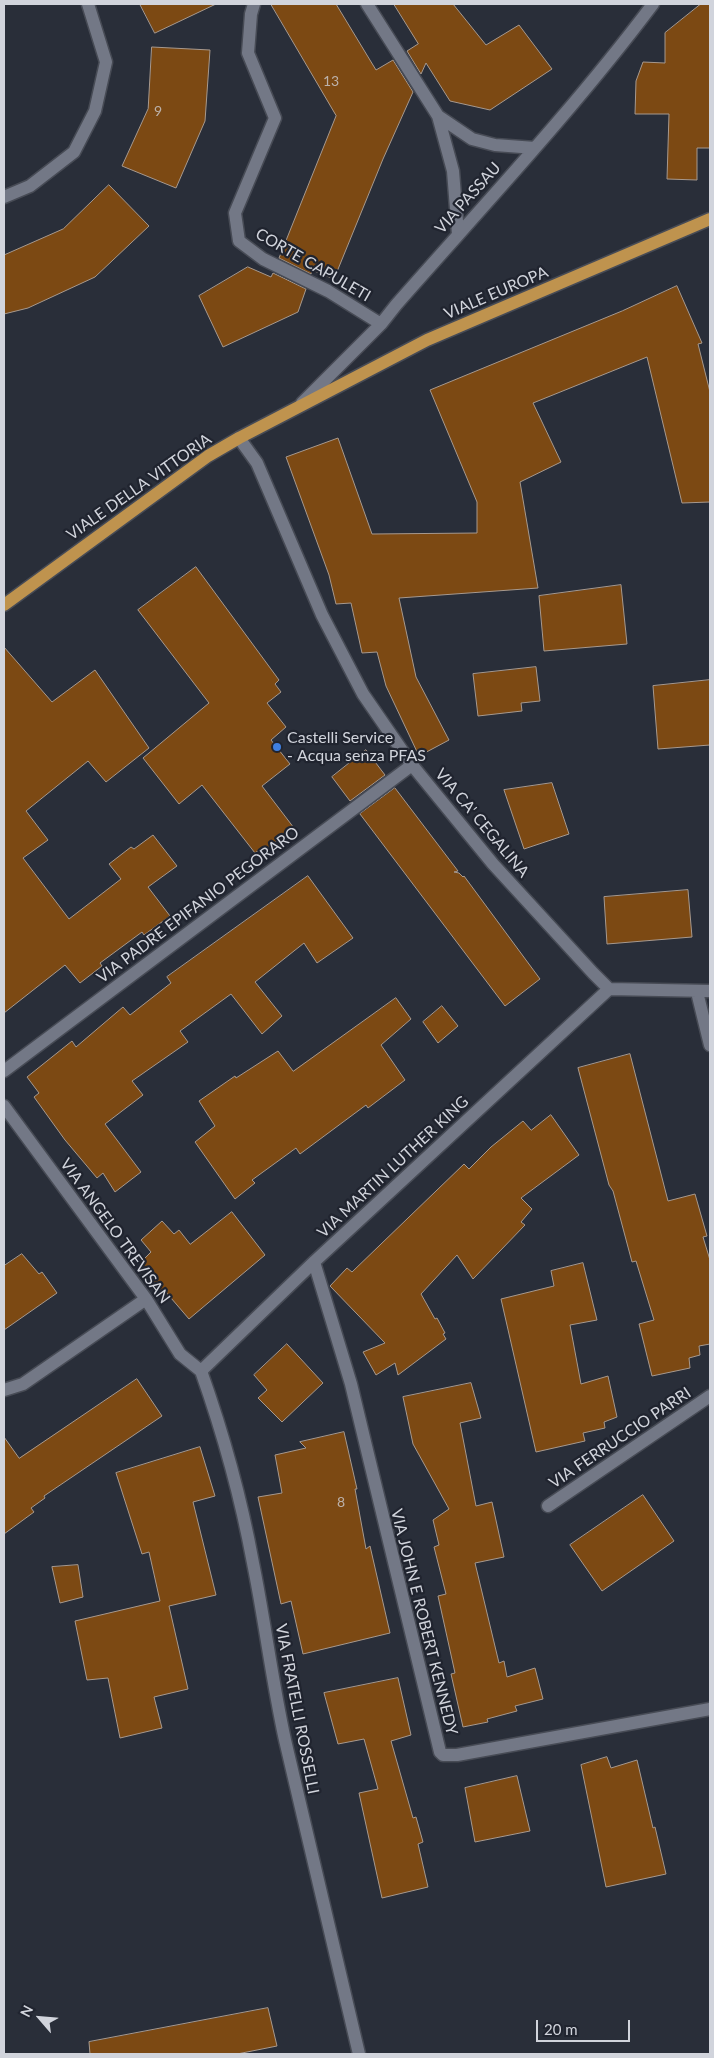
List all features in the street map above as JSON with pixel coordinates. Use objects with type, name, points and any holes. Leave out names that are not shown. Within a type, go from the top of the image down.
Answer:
[{"type":"main road","name":"VIALE EUROPA","points":[[299,406],[427,340],[710,219]]},
{"type":"main road","name":"VIALE DELLA VITTORIA","points":[[4,605],[208,456],[299,406]]},
{"type":"street","points":[[4,196],[30,186],[74,152],[95,111],[106,62],[88,4]]},
{"type":"street","name":"CORTE CAPULETI","points":[[254,4],[251,14],[248,53],[275,118],[235,213],[239,241],[263,259],[328,291],[381,324]]},
{"type":"street","points":[[367,4],[438,116],[453,171],[458,234]]},
{"type":"street","name":"VIA PASSAU","points":[[299,406],[381,324],[396,304],[535,148],[610,60],[653,4]]},
{"type":"street","points":[[438,116],[472,139],[495,145],[535,148]]},
{"type":"street","name":"VIA CA' CEGALINA","points":[[239,438],[257,463],[322,615],[363,694],[412,765],[494,864],[572,952],[610,989]]},
{"type":"street","name":"VIA PADRE EPIFANIO PEGORARO","points":[[4,1071],[412,765]]},
{"type":"street","points":[[610,989],[710,991]]},
{"type":"street","name":"VIA MARTIN LUTHER KING","points":[[201,1371],[314,1262],[610,989]]},
{"type":"street","points":[[696,992],[710,1045]]},
{"type":"street","name":"VIA ANGELO TREVISAN","points":[[4,1106],[146,1299],[180,1354],[201,1371]]},
{"type":"street","name":"VIA JOHN E ROBERT KENNEDY","points":[[314,1262],[351,1384],[440,1752],[443,1755],[457,1755],[710,1709]]},
{"type":"street","points":[[4,1390],[23,1384],[146,1299]]},
{"type":"street","name":"VIA FRATELLI ROSSELLI","points":[[201,1371],[221,1428],[253,1562],[284,1740],[359,2054]]},
{"type":"street","name":"VIA FERRUCCIO PARRI","points":[[548,1506],[710,1396]]},
{"type":"building","points":[[140,4],[216,4],[155,33]]},
{"type":"building","points":[[271,4],[336,4],[376,70],[393,60],[413,92],[383,159],[334,279],[312,270],[311,274],[279,258],[336,116]]},
{"type":"building","points":[[394,4],[453,4],[486,45],[519,25],[552,69],[490,110],[450,101],[426,63],[421,74],[407,51],[418,44]]},
{"type":"building","points":[[701,4],[710,4],[710,148],[697,148],[697,180],[667,179],[669,114],[635,114],[636,81],[643,62],[665,63],[665,33]]},
{"type":"building","points":[[152,47],[210,50],[205,121],[176,188],[122,166],[148,109]]},
{"type":"building","points":[[109,185],[149,226],[95,277],[28,308],[4,314],[4,255],[63,229]]},
{"type":"building","points":[[248,267],[271,277],[273,273],[306,289],[298,312],[223,347],[199,296]]},
{"type":"building","points":[[677,286],[702,343],[698,344],[710,392],[710,502],[682,503],[647,357],[533,403],[561,462],[520,482],[538,588],[399,598],[416,677],[449,740],[419,756],[386,686],[377,652],[362,653],[351,603],[336,604],[329,575],[286,457],[338,438],[372,534],[477,533],[477,502],[430,390],[622,311]]},
{"type":"building","points":[[196,567],[279,680],[275,684],[281,692],[267,703],[286,727],[271,740],[290,764],[262,786],[294,828],[264,851],[262,848],[255,853],[202,785],[179,804],[143,758],[209,703],[138,610]]},
{"type":"building","points":[[621,585],[627,644],[544,651],[539,596]]},
{"type":"building","points":[[4,647],[52,702],[95,670],[149,748],[106,782],[88,761],[26,811],[48,840],[23,858],[69,919],[121,879],[109,864],[131,847],[134,849],[153,835],[177,866],[148,887],[170,916],[144,935],[142,932],[100,963],[102,966],[80,983],[65,965],[4,1013]]},
{"type":"building","points":[[536,667],[540,701],[521,703],[522,711],[478,716],[473,674]]},
{"type":"building","points":[[710,680],[710,745],[658,749],[653,686]]},
{"type":"building","points":[[366,750],[385,775],[350,801],[332,777]]},
{"type":"building","points":[[552,783],[569,834],[524,849],[504,790]]},
{"type":"building","points":[[395,788],[458,871],[454,872],[464,876],[540,979],[505,1006],[360,814]]},
{"type":"building","points":[[308,876],[353,938],[317,963],[304,943],[255,982],[282,1016],[262,1034],[231,994],[180,1031],[188,1042],[132,1081],[143,1095],[105,1124],[141,1172],[115,1192],[103,1173],[97,1178],[65,1140],[34,1097],[39,1093],[27,1077],[72,1041],[76,1047],[123,1007],[130,1015],[171,983],[167,977]]},
{"type":"building","points":[[688,890],[692,937],[607,944],[604,897]]},
{"type":"building","points":[[396,998],[411,1019],[381,1045],[405,1080],[368,1108],[366,1105],[300,1154],[296,1148],[252,1180],[255,1183],[235,1199],[195,1142],[215,1126],[199,1101],[235,1076],[236,1078],[278,1051],[293,1071]]},
{"type":"building","points":[[442,1006],[458,1026],[438,1043],[423,1022]]},
{"type":"building","points":[[630,1054],[668,1201],[695,1194],[707,1236],[703,1237],[710,1260],[710,1344],[699,1346],[700,1355],[689,1358],[690,1368],[652,1376],[639,1324],[654,1320],[636,1261],[632,1262],[613,1191],[609,1185],[578,1068]]},
{"type":"building","points":[[551,1115],[579,1155],[521,1198],[532,1209],[521,1222],[525,1225],[473,1279],[457,1255],[421,1294],[435,1319],[437,1318],[446,1339],[398,1375],[395,1363],[376,1375],[363,1352],[385,1343],[330,1286],[347,1268],[352,1272],[464,1164],[469,1169],[491,1147],[523,1121],[531,1130]]},
{"type":"building","points":[[232,1212],[265,1255],[189,1319],[165,1291],[163,1293],[139,1264],[151,1252],[141,1240],[162,1221],[174,1234],[179,1230],[190,1244]]},
{"type":"building","points":[[22,1254],[39,1274],[42,1272],[57,1293],[4,1330],[4,1266]]},
{"type":"building","points":[[583,1263],[597,1320],[570,1325],[581,1384],[608,1376],[617,1417],[604,1422],[605,1428],[583,1433],[585,1441],[536,1452],[501,1299],[554,1286],[551,1271]]},
{"type":"building","points":[[287,1344],[323,1383],[282,1422],[258,1398],[267,1390],[254,1375]]},
{"type":"building","points":[[137,1379],[162,1416],[44,1496],[45,1498],[31,1508],[34,1512],[4,1534],[4,1437],[19,1458]]},
{"type":"building","points":[[471,1383],[481,1418],[460,1423],[476,1506],[492,1502],[504,1557],[475,1563],[499,1663],[504,1661],[507,1677],[535,1668],[543,1699],[515,1706],[517,1711],[487,1719],[488,1722],[463,1727],[451,1674],[455,1673],[438,1596],[446,1594],[434,1547],[439,1545],[433,1520],[449,1509],[413,1444],[403,1397]]},
{"type":"building","points":[[344,1432],[357,1489],[355,1489],[366,1549],[370,1546],[390,1633],[303,1654],[291,1601],[281,1604],[258,1497],[282,1493],[275,1455],[306,1448],[300,1442]]},
{"type":"building","points":[[200,1447],[215,1496],[193,1502],[216,1595],[169,1606],[188,1689],[154,1697],[162,1728],[120,1738],[108,1678],[87,1680],[75,1621],[160,1601],[149,1552],[142,1554],[116,1473]]},
{"type":"building","points":[[643,1495],[674,1541],[602,1591],[570,1545]]},
{"type":"building","points":[[78,1565],[83,1597],[60,1603],[52,1567]]},
{"type":"building","points":[[398,1678],[411,1735],[391,1741],[413,1818],[416,1817],[423,1842],[418,1844],[428,1887],[382,1898],[359,1793],[378,1789],[364,1739],[338,1744],[324,1693]]},
{"type":"building","points":[[607,1757],[611,1768],[637,1760],[666,1874],[606,1887],[581,1765]]},
{"type":"building","points":[[517,1776],[530,1831],[475,1842],[465,1788]]},
{"type":"building","points":[[268,2008],[277,2046],[237,2054],[90,2054],[89,2042]]},
{"type":"place","name":"Castelli Service - Acqua senza PFAS","points":[[277,747]]}]
